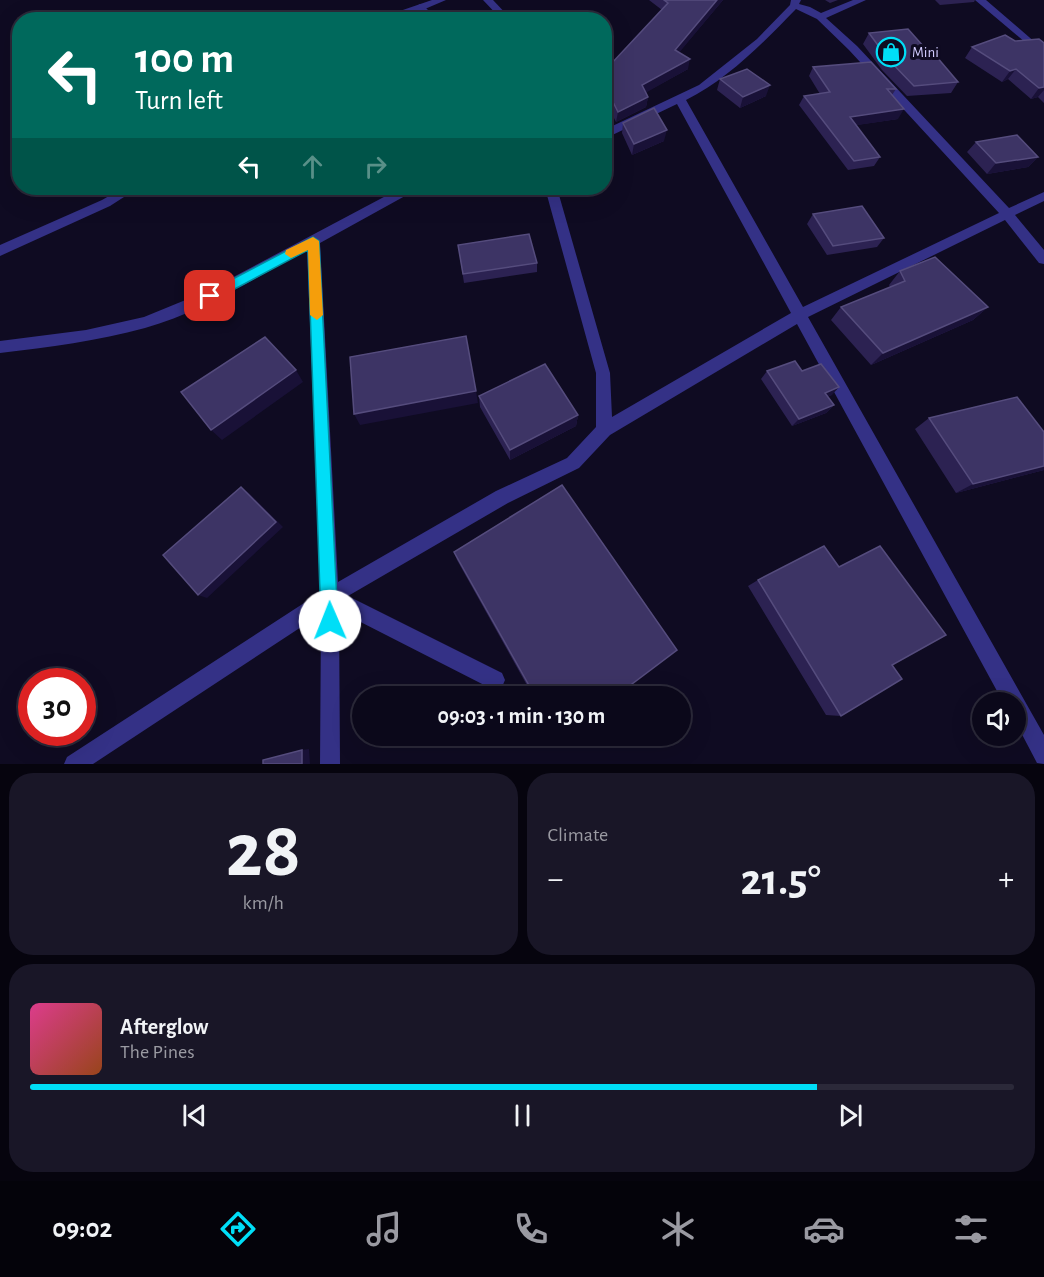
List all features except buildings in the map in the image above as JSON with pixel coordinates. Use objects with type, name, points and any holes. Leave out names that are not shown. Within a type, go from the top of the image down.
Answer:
[{"type":"street","points":[[406,12],[441,0]]},
{"type":"street","points":[[488,0],[500,12]]},
{"type":"street","points":[[820,17],[861,0]]},
{"type":"street","points":[[980,0],[1044,55]]},
{"type":"street","points":[[612,131],[703,87],[749,51],[795,3],[820,17],[853,48],[1006,213],[1044,259]]},
{"type":"street","points":[[420,7],[425,12]]},
{"type":"street","points":[[680,99],[1009,692]]},
{"type":"street","points":[[0,251],[120,195]]},
{"type":"street","points":[[0,347],[86,336],[146,322],[210,296],[397,195]]},
{"type":"street","points":[[553,195],[603,373],[604,430]]},
{"type":"street","points":[[74,764],[330,597],[502,497],[573,463],[604,430],[800,315],[1044,196]]},
{"type":"street","points":[[313,241],[330,597],[330,764]]},
{"type":"street","points":[[330,597],[495,680]]},
{"type":"street","points":[[1026,723],[1044,756]]},
{"type":"slow traffic","points":[[291,254],[313,241],[317,315]]},
{"type":"place","name":"Mini","points":[[891,52]]},
{"type":"route","points":[[210,296],[313,241],[330,621]]}]
